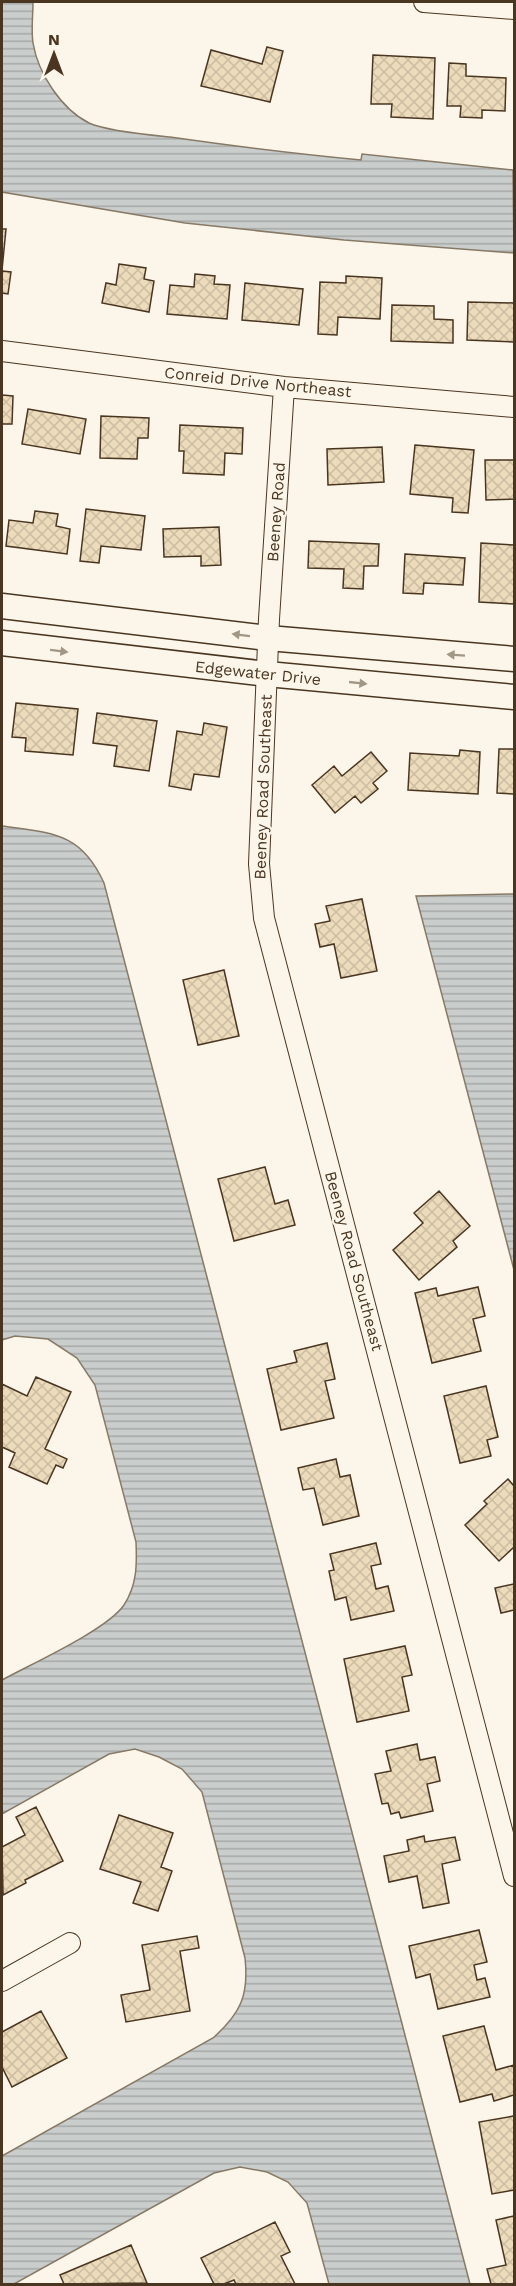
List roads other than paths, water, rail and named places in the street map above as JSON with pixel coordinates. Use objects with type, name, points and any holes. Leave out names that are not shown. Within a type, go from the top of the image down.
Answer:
[{"type":"street","points":[[424,2],[514,9]]},
{"type":"street","name":"Conreid Drive Northeast","points":[[2,351],[284,387],[514,407]]},
{"type":"street","name":"Beeney Road","points":[[268,638],[284,387]]},
{"type":"street","points":[[2,606],[268,638],[514,659]]},
{"type":"street","name":"Beeney Road Southeast","points":[[268,638],[259,864],[264,918],[514,1876]]},
{"type":"street","name":"Edgewater Drive","points":[[2,643],[267,674],[514,697]]},
{"type":"street","points":[[2,1981],[70,1943]]}]
